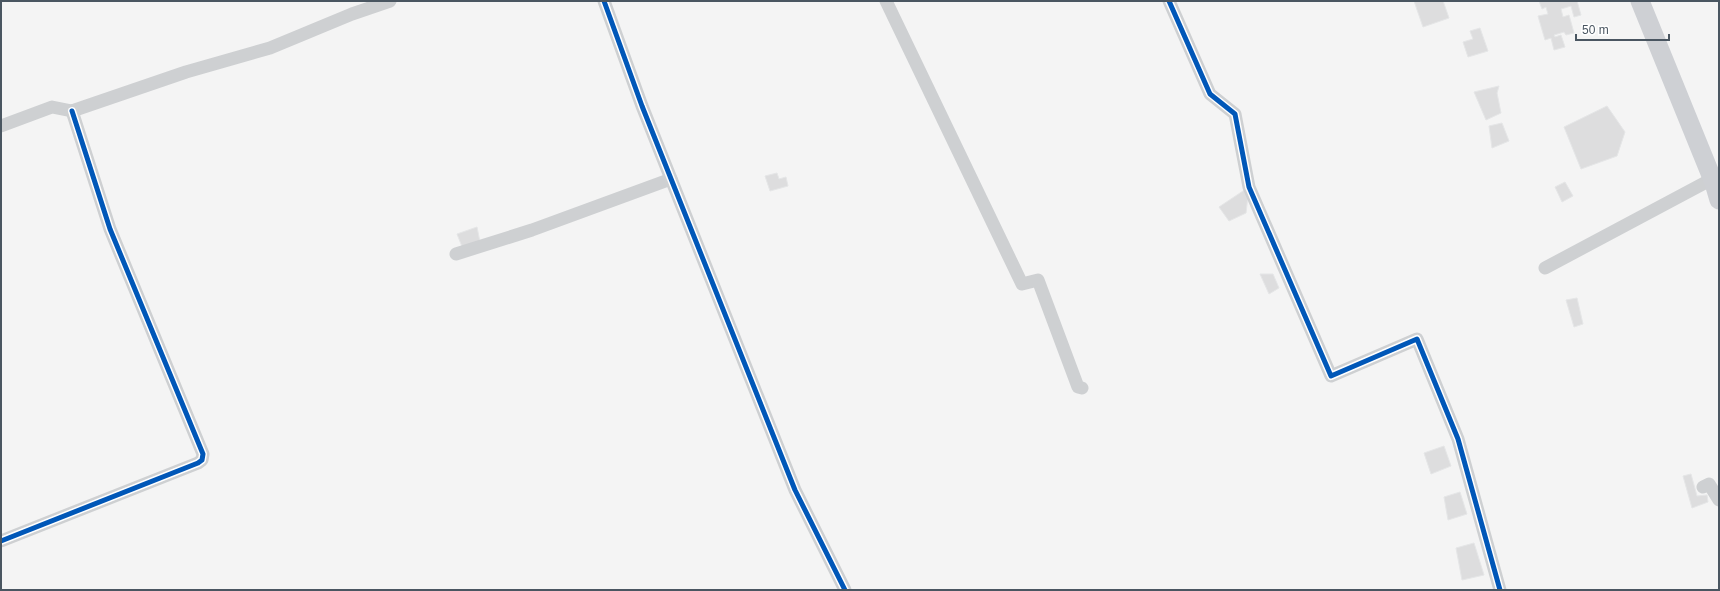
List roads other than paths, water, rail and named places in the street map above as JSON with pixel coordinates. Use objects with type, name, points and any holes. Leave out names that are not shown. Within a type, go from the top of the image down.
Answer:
[{"type":"main road","points":[[1640,1],[1714,174],[1719,200]]},
{"type":"street","points":[[1,126],[52,107],[72,111],[186,72],[270,48],[352,14],[390,1]]},
{"type":"street","points":[[604,1],[642,106],[795,490],[845,590]]},
{"type":"street","points":[[886,1],[1022,284],[1038,280],[1078,387],[1082,388]]},
{"type":"street","points":[[1169,1],[1210,94],[1235,114],[1249,187],[1331,376],[1417,339],[1458,439],[1500,590]]},
{"type":"street","points":[[1,541],[198,463],[202,460],[203,454],[110,229],[72,111]]},
{"type":"street","points":[[1545,268],[1714,174]]},
{"type":"street","points":[[456,254],[532,230],[671,179]]},
{"type":"street","points":[[1703,487],[1709,484],[1719,500]]}]
